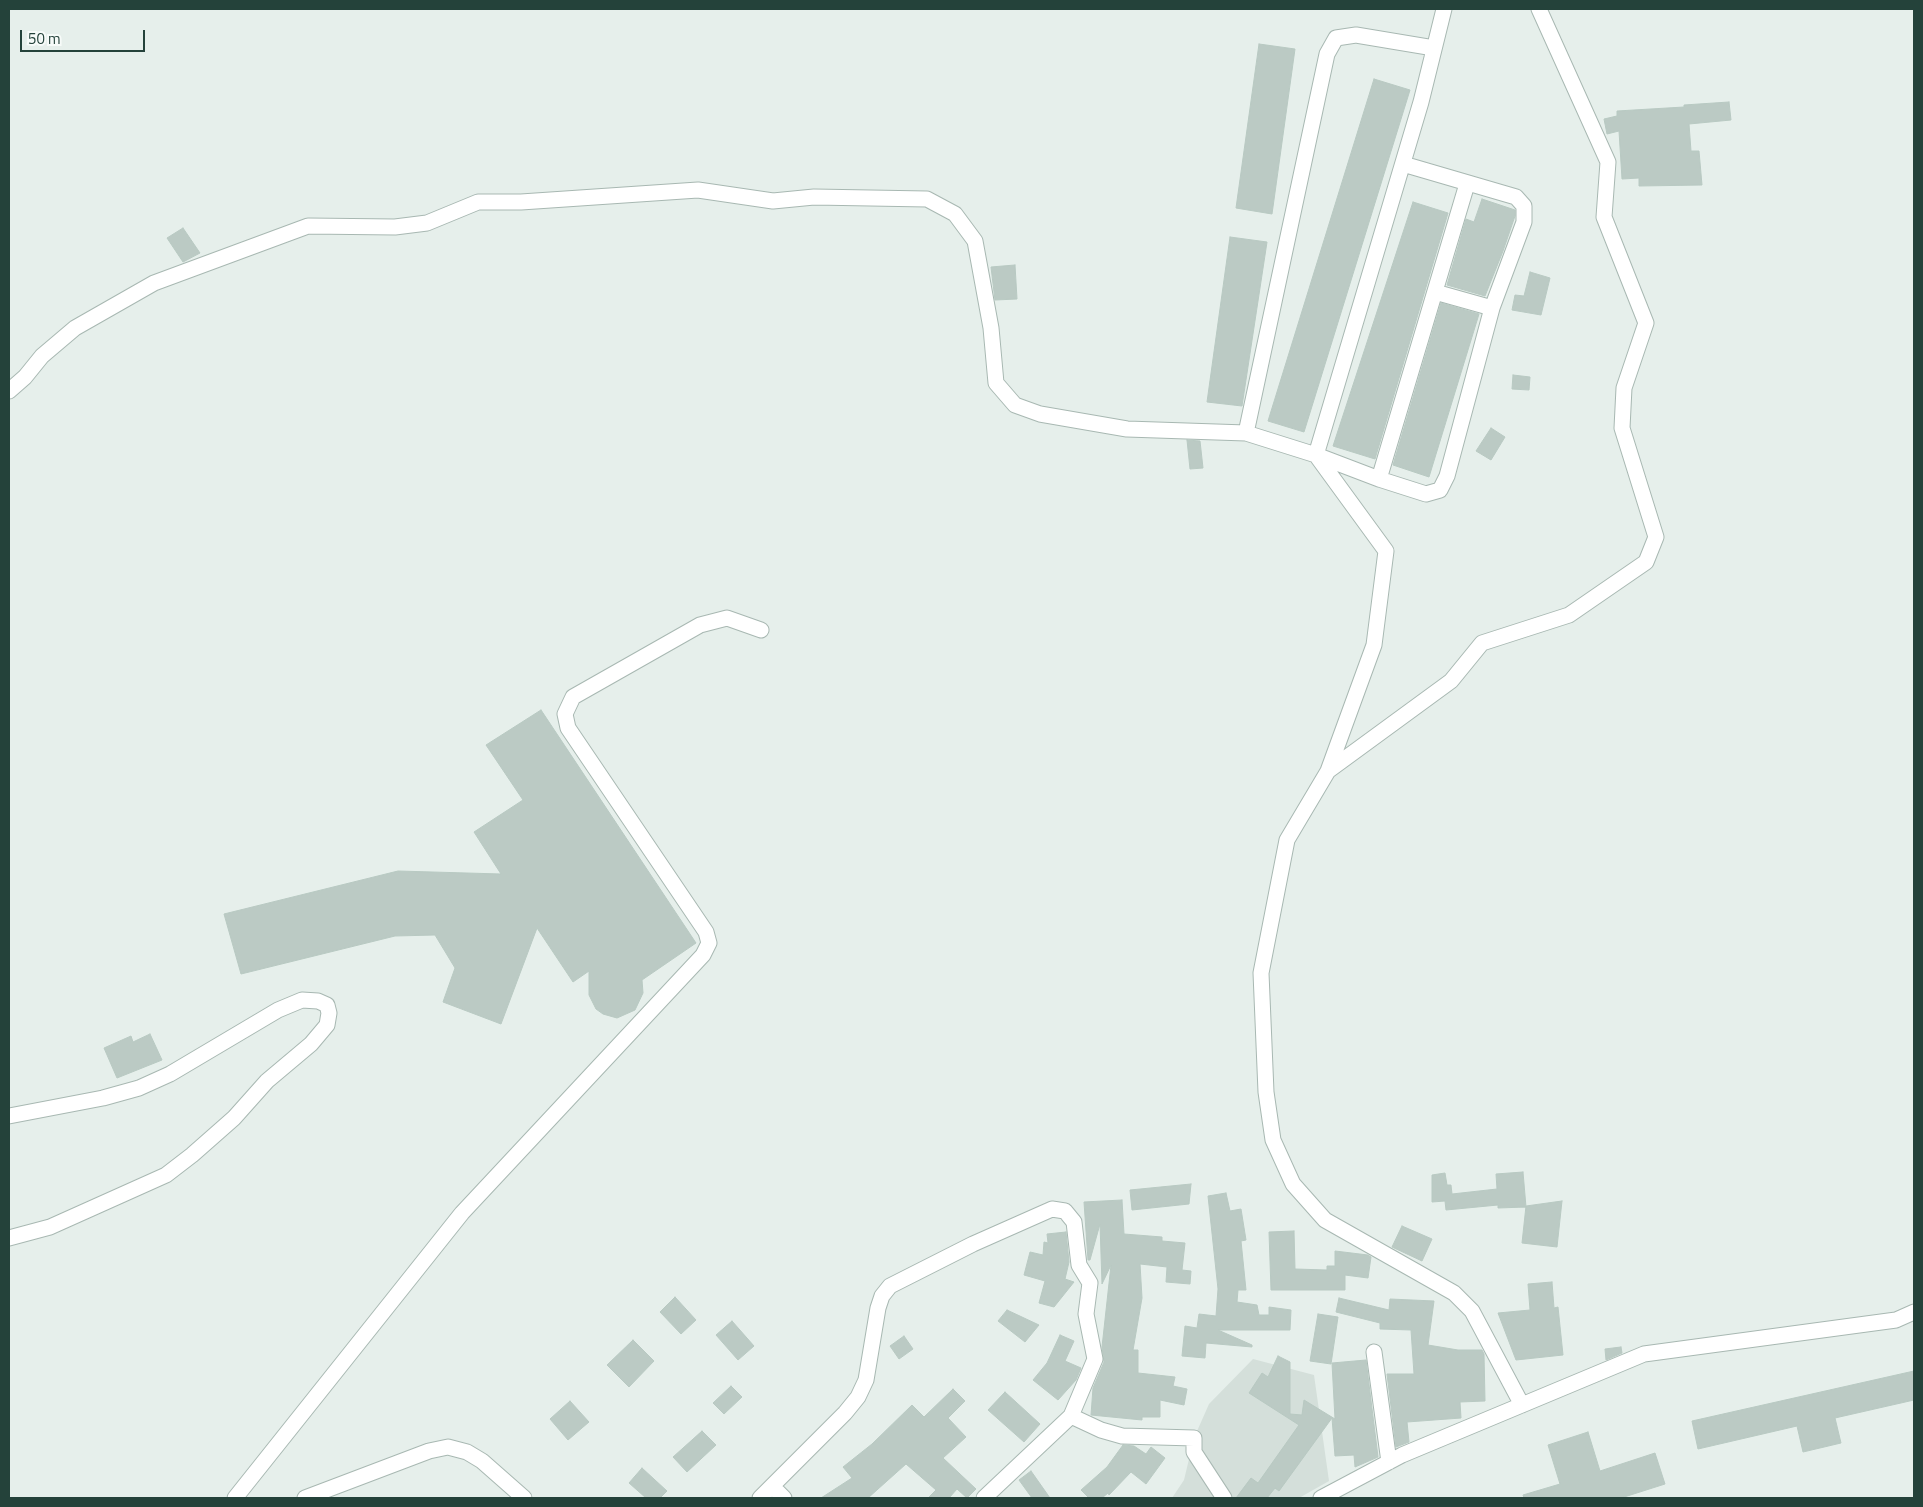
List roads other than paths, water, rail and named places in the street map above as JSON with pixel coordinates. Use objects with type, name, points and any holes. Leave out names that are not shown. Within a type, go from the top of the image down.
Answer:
[{"type":"street","points":[[1316,455],[1402,164],[1444,9]]},
{"type":"street","points":[[1328,771],[1452,681],[1482,643],[1569,615],[1646,562],[1656,537],[1622,428],[1624,388],[1646,322],[1604,217],[1608,162],[1539,9]]},
{"type":"street","points":[[1246,433],[1327,54],[1336,38],[1356,35],[1434,48]]},
{"type":"street","points":[[9,391],[25,377],[42,356],[75,328],[154,283],[308,226],[395,227],[427,223],[478,202],[521,202],[698,190],[773,201],[814,197],[927,198],[956,214],[975,241],[991,328],[996,382],[1015,405],[1040,414],[1127,429],[1246,433],[1316,455],[1379,479],[1426,494],[1440,490],[1447,476],[1492,308],[1524,222],[1524,206],[1516,197],[1402,164]]},
{"type":"street","points":[[1379,479],[1467,184]]},
{"type":"street","points":[[1435,292],[1492,308]]},
{"type":"street","points":[[1316,455],[1386,551],[1374,645],[1328,771],[1287,840],[1261,973],[1266,1092],[1273,1140],[1293,1184],[1325,1220],[1454,1293],[1472,1311],[1522,1405]]},
{"type":"street","points":[[235,1498],[462,1212],[702,955],[709,943],[706,932],[568,728],[566,714],[573,697],[700,625],[727,618],[761,630]]},
{"type":"street","points":[[9,1116],[103,1098],[138,1088],[170,1074],[278,1010],[302,1000],[318,1001],[327,1005],[329,1013],[326,1025],[310,1044],[266,1081],[234,1118],[166,1175],[50,1227],[9,1238]]},
{"type":"street","points":[[760,1498],[773,1487],[858,1397],[866,1380],[878,1308],[882,1296],[890,1286],[973,1244],[1052,1209],[1065,1210],[1074,1222],[1079,1265],[1090,1283],[1086,1314],[1095,1359],[1072,1416],[984,1498]]},
{"type":"street","points":[[1321,1498],[1389,1462],[1644,1354],[1896,1320],[1914,1312]]},
{"type":"street","points":[[1374,1352],[1389,1462]]},
{"type":"street","points":[[1072,1416],[1100,1430],[1122,1436],[1194,1438],[1194,1452],[1224,1498]]},
{"type":"street","points":[[305,1498],[428,1451],[448,1448],[467,1452],[482,1461],[524,1498]]},
{"type":"street","points":[[773,1487],[784,1498]]}]
